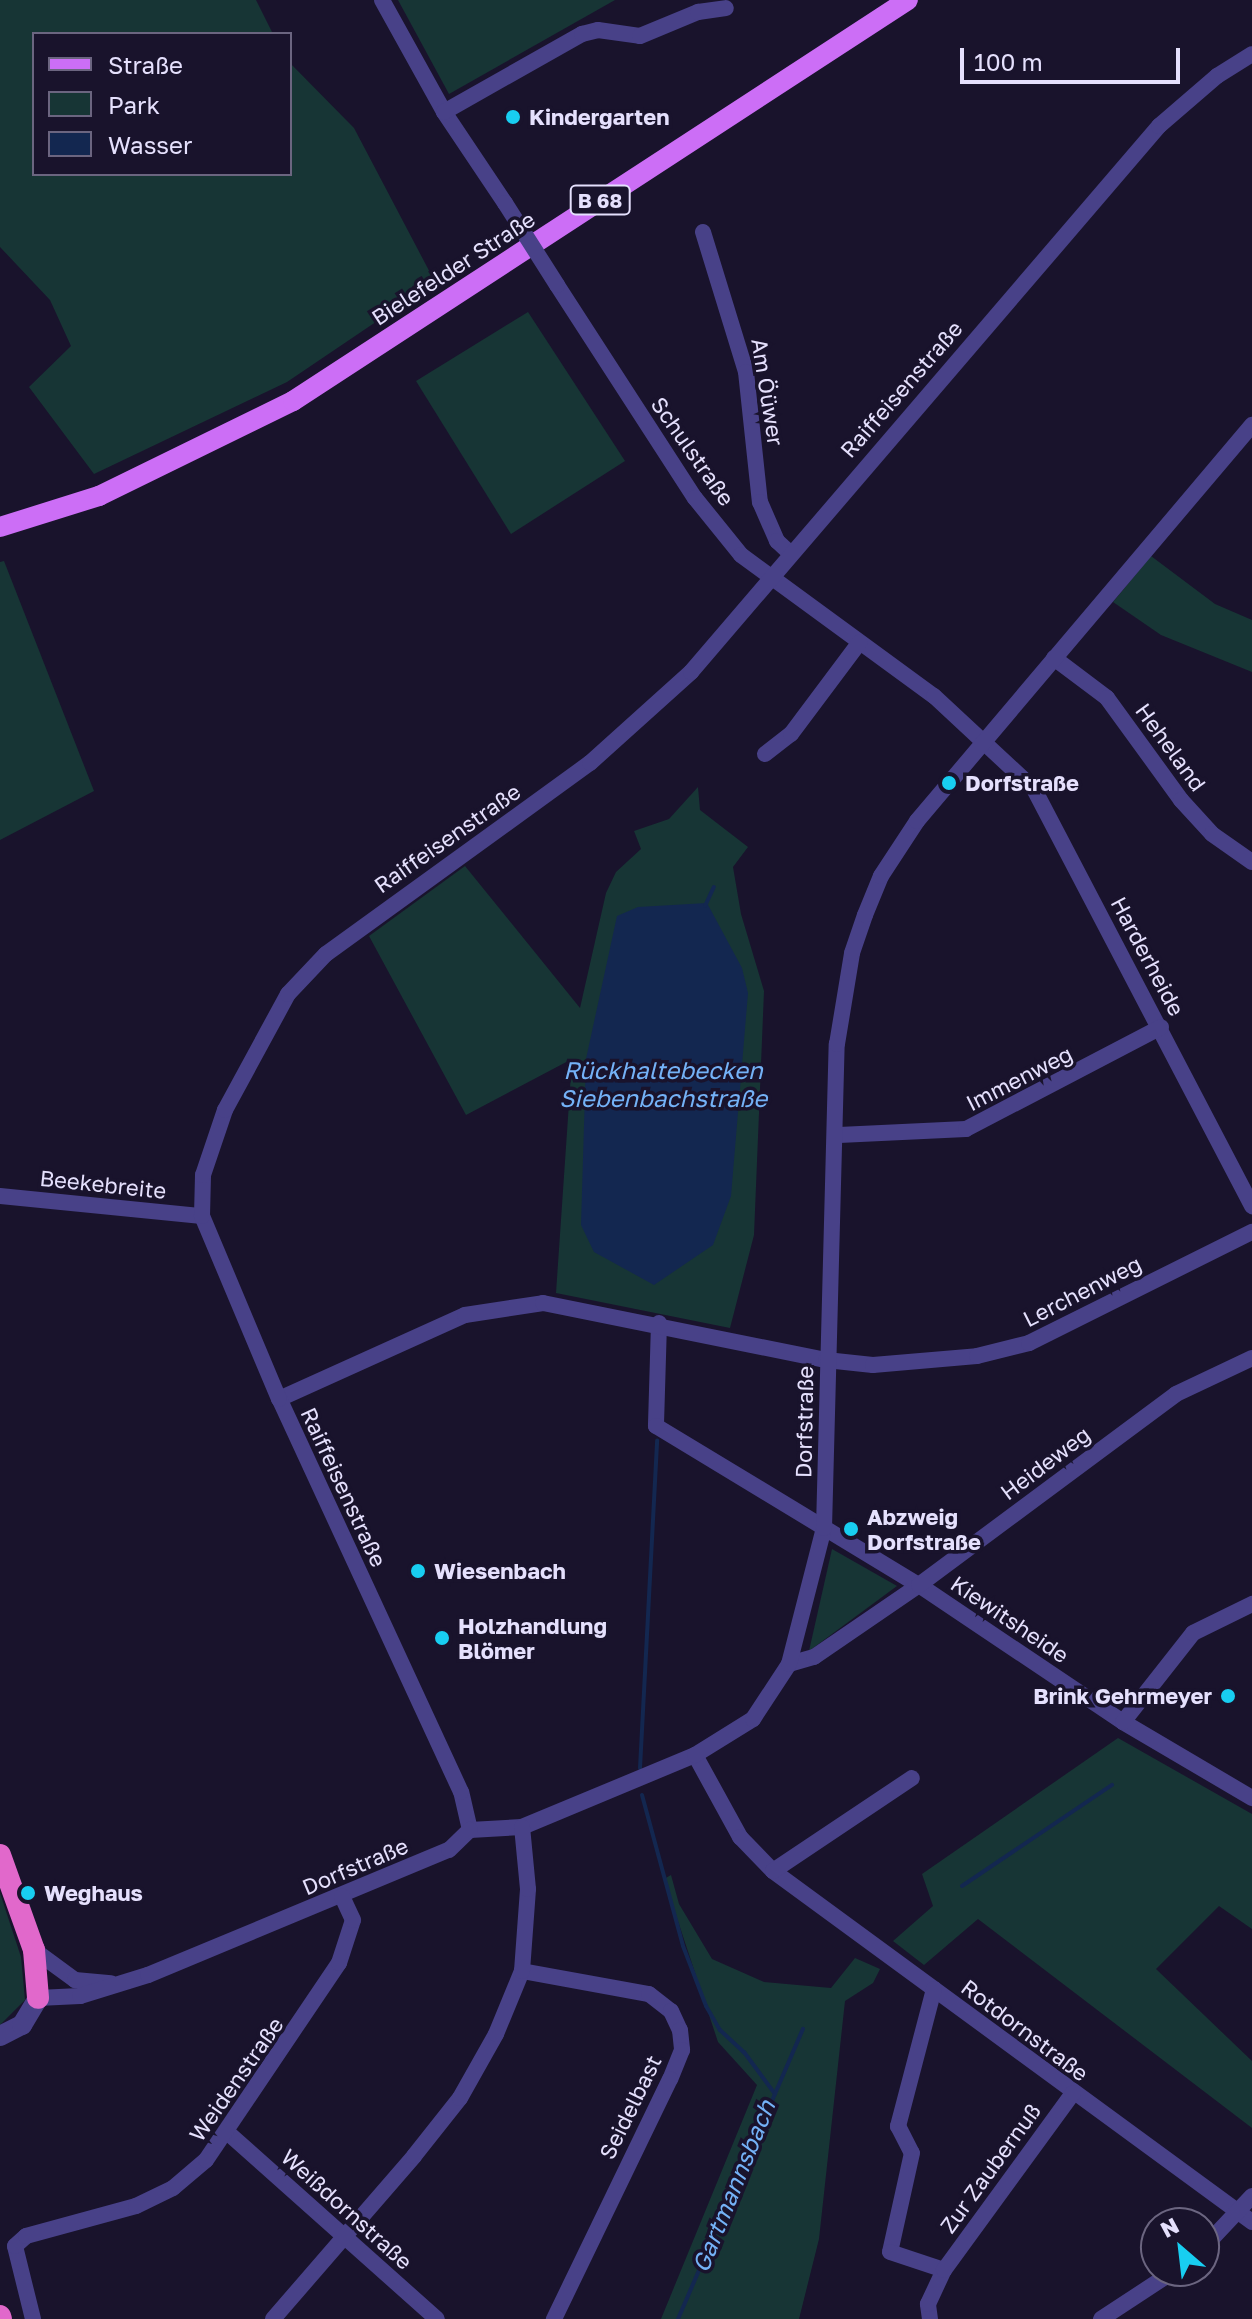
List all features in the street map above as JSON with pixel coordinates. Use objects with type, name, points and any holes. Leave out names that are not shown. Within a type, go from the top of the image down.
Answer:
[{"type":"highway","points":[[0,1855],[34,1950],[38,1998]]},
{"type":"main road","name":"Bielefelder Straße","points":[[0,527],[99,496],[293,401],[908,0]]},
{"type":"street","name":"Schulstraße","points":[[382,0],[444,112],[695,498],[741,555],[934,696],[984,742]]},
{"type":"street","points":[[444,112],[582,34],[598,30],[640,36],[698,12],[726,8]]},
{"type":"street","name":"Raiffeisenstraße","points":[[470,1830],[461,1792],[279,1399],[202,1216],[203,1175],[225,1110],[288,994],[369,919],[613,745],[691,672],[1159,126],[1217,76],[1252,54]]},
{"type":"street","name":"Am Öüwer","points":[[703,232],[746,372],[760,502],[777,541],[791,554]]},
{"type":"street","name":"Dorfstraße","points":[[38,1998],[80,1996],[148,1975],[449,1850],[470,1830],[522,1827],[695,1755],[753,1719],[789,1664],[824,1528],[826,1360],[839,1135],[839,1030],[852,953],[865,915],[897,849],[1252,425]]},
{"type":"street","points":[[765,754],[791,734],[859,643]]},
{"type":"street","name":"Heheland","points":[[1054,658],[1107,698],[1181,800],[1212,834],[1252,862]]},
{"type":"street","name":"Harderheide","points":[[984,742],[1034,789],[1252,1206]]},
{"type":"street","name":"Immenweg","points":[[839,1135],[966,1129],[1161,1027]]},
{"type":"street","name":"Beekebreite","points":[[0,1196],[202,1216]]},
{"type":"street","name":"Lerchenweg","points":[[279,1399],[465,1315],[543,1303],[659,1323],[826,1360],[873,1365],[977,1356],[1029,1343],[1252,1232]]},
{"type":"street","name":"Kiewitsheide","points":[[659,1323],[656,1426],[919,1585],[1123,1722],[1252,1798]]},
{"type":"street","name":"Heideweg","points":[[789,1664],[814,1657],[919,1585],[1176,1394],[1252,1358]]},
{"type":"street","points":[[1123,1722],[1193,1633],[1252,1604]]},
{"type":"street","name":"Rotdornstraße","points":[[695,1755],[740,1837],[773,1871],[1245,2218]]},
{"type":"street","points":[[773,1871],[912,1778]]},
{"type":"street","points":[[273,2319],[460,2098],[496,2034],[522,1971],[528,1889],[522,1827]]},
{"type":"street","name":"Weidenstraße","points":[[33,2319],[15,2246],[26,2236],[136,2206],[173,2188],[206,2160],[339,1963],[353,1920],[342,1896]]},
{"type":"street","points":[[34,1950],[75,1980],[105,1984],[148,1975]]},
{"type":"street","name":"Seidelbast","points":[[522,1971],[649,1994],[671,2011],[680,2030],[682,2050],[554,2319]]},
{"type":"street","points":[[934,1989],[898,2126],[912,2153],[890,2252],[944,2270]]},
{"type":"street","points":[[0,2036],[22,2025],[38,1998]]},
{"type":"street","name":"Zur Zaubernuß","points":[[930,2319],[928,2304],[944,2270],[1073,2093]]},
{"type":"street","name":"Weißdornstraße","points":[[227,2132],[437,2319]]},
{"type":"street","points":[[1220,2236],[1245,2218],[1252,2196]]},
{"type":"street","points":[[1101,2319],[1150,2287]]},
{"type":"green space","points":[[0,0],[256,0],[272,32],[32,32],[32,176],[292,176],[292,65],[354,128],[435,282],[287,382],[94,474],[29,387],[71,346],[50,300],[0,247]]},
{"type":"green space","points":[[398,0],[615,0],[449,94]]},
{"type":"green space","points":[[528,312],[625,461],[511,534],[416,381]]},
{"type":"green space","points":[[1151,556],[1215,604],[1252,620],[1252,672],[1161,635],[1113,602]]},
{"type":"green space","points":[[4,561],[94,791],[0,840],[0,562]]},
{"type":"green space","points":[[698,787],[700,810],[748,847],[733,867],[741,914],[764,991],[754,1235],[730,1328],[556,1293],[572,1059],[466,1115],[369,936],[465,866],[580,1008],[606,893],[616,872],[641,849],[634,831],[669,819]]},
{"type":"green space","points":[[832,1549],[897,1586],[809,1651]]},
{"type":"green space","points":[[1118,1738],[1252,1814],[1252,1929],[1219,1906],[1156,1969],[1252,2061],[1252,2128],[978,1919],[924,1965],[893,1941],[933,1906],[922,1874]]},
{"type":"green space","points":[[671,1875],[679,1904],[712,1959],[764,1982],[831,1988],[855,1958],[880,1969],[873,1983],[845,2001],[819,2239],[799,2319],[661,2319],[757,2085],[718,2042],[664,1879]]},
{"type":"green space","points":[[0,1893],[21,1957],[25,2000],[0,2025]]},
{"type":"water","name":"Rückhaltebecken Siebenbachstraße","points":[[707,903],[742,968],[748,993],[731,1196],[713,1245],[654,1285],[594,1252],[581,1225],[586,1059],[617,916],[638,907]]},
{"type":"waterway","name":"Gartmannsbach","points":[[705,906],[714,887]]},
{"type":"waterway","name":"Gartmannsbach","points":[[640,1768],[657,1440]]},
{"type":"waterway","points":[[962,1886],[1112,1785]]},
{"type":"waterway","name":"Gartmannsbach","points":[[642,1795],[683,1946],[706,2006],[720,2030],[744,2052],[775,2094]]},
{"type":"waterway","name":"Gartmannsbach","points":[[678,2319],[803,2029]]},
{"type":"place","name":"Kindergarten","points":[[513,117]]},
{"type":"place","name":"Dorfstraße","points":[[949,783]]},
{"type":"place","name":"Abzweig Dorfstraße","points":[[851,1529]]},
{"type":"place","name":"Wiesenbach","points":[[418,1571]]},
{"type":"place","name":"Holzhandlung Blömer","points":[[442,1638]]},
{"type":"place","name":"Brink Gehrmeyer","points":[[1228,1696]]},
{"type":"place","name":"Weghaus","points":[[28,1893]]}]
